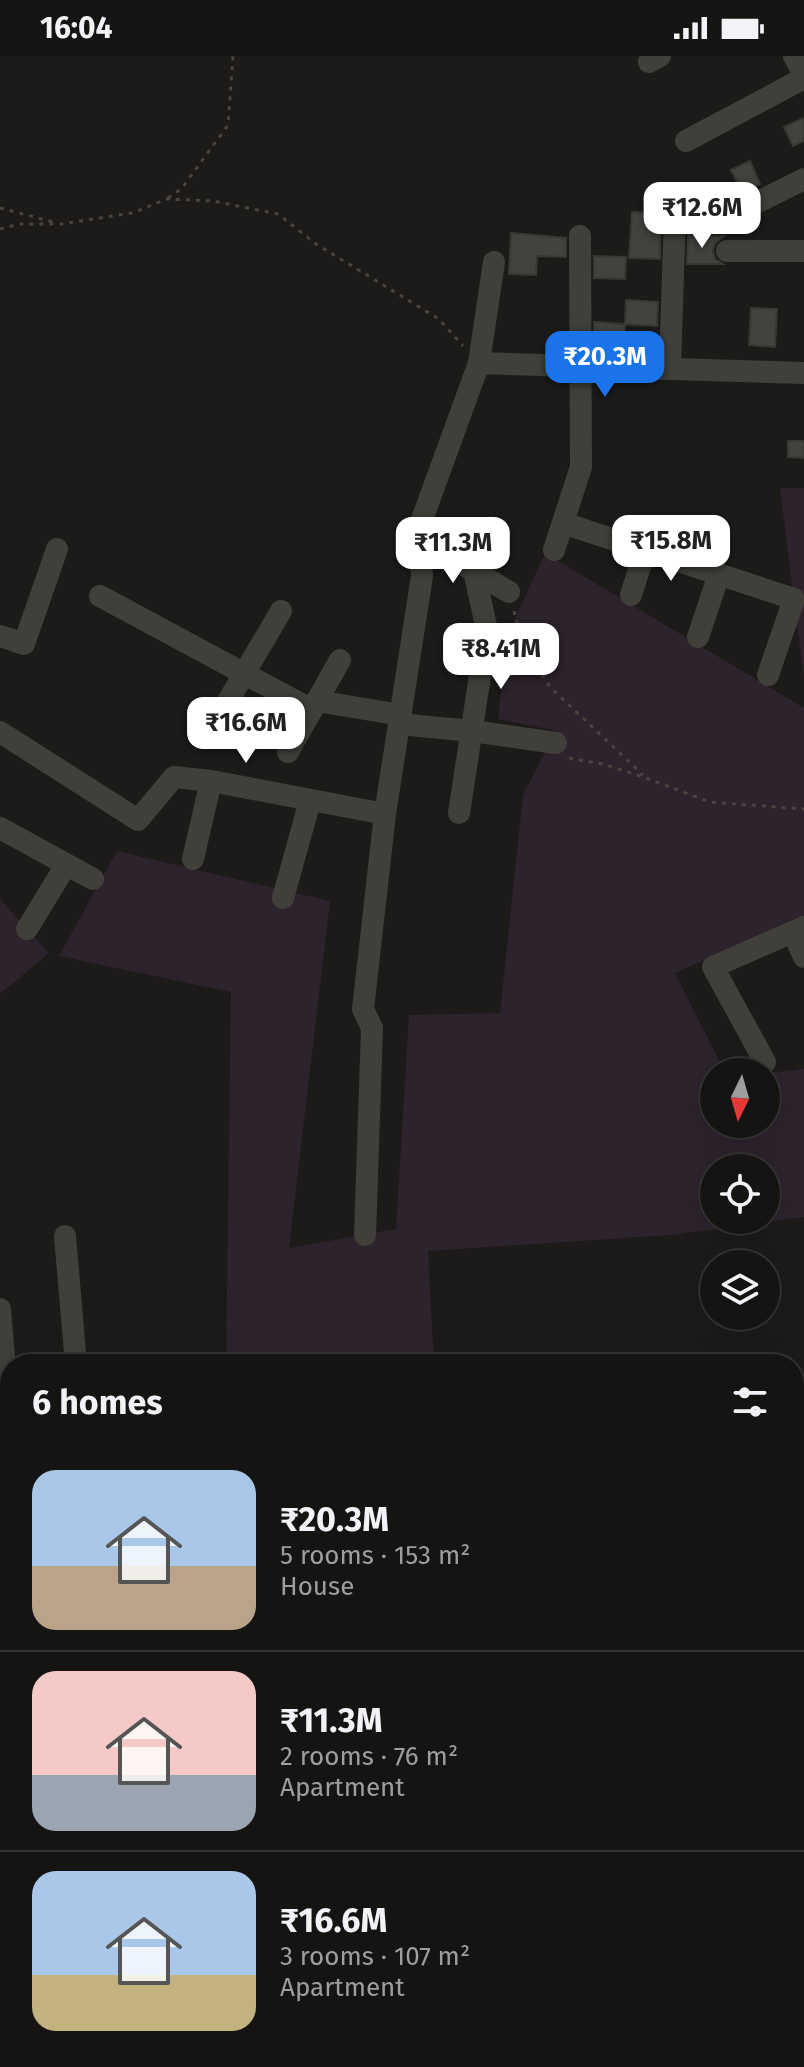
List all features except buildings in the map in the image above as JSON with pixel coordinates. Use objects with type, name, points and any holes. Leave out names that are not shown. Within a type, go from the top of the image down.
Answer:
[{"type":"street","points":[[686,141],[804,76],[794,56]]},
{"type":"street","points":[[720,221],[804,179]]},
{"type":"street","points":[[670,368],[675,213]]},
{"type":"street","points":[[554,550],[581,467],[580,236]]},
{"type":"street","points":[[727,251],[804,251]]},
{"type":"street","points":[[365,1235],[372,1028],[363,1009],[385,814],[422,576],[420,525],[479,363],[494,262]]},
{"type":"street","points":[[479,363],[804,373]]},
{"type":"street","points":[[563,523],[794,599],[768,675]]},
{"type":"street","points":[[421,539],[509,592]]},
{"type":"street","points":[[0,636],[24,644],[57,549]]},
{"type":"street","points":[[631,595],[645,550]]},
{"type":"street","points":[[459,813],[487,630],[474,571]]},
{"type":"street","points":[[698,637],[719,574]]},
{"type":"street","points":[[100,596],[244,674],[314,706],[556,743]]},
{"type":"street","points":[[211,730],[281,611]]},
{"type":"street","points":[[288,752],[340,660]]},
{"type":"street","points":[[0,732],[138,820],[174,777],[211,781],[385,814]]},
{"type":"street","points":[[193,859],[211,781]]},
{"type":"street","points":[[283,898],[310,801]]},
{"type":"street","points":[[0,828],[93,879]]},
{"type":"street","points":[[27,929],[66,865]]},
{"type":"street","points":[[763,1058],[713,967],[798,930],[804,957]]},
{"type":"street","points":[[65,1236],[75,1354]]},
{"type":"street","points":[[0,1309],[3,1354]]},
{"type":"path","points":[[0,229],[19,224],[61,224],[132,213],[167,199],[182,188],[228,125],[233,56]]},
{"type":"path","points":[[167,199],[213,201],[278,214],[316,244],[439,319],[479,363]]},
{"type":"path","points":[[0,208],[61,224]]},
{"type":"path","points":[[509,592],[523,643],[550,687],[646,778]]},
{"type":"path","points":[[556,743],[558,755],[603,764],[710,802],[804,809]]},
{"type":"shaded area","points":[[780,488],[804,488],[804,679]]},
{"type":"shaded area","points":[[545,553],[804,708],[804,916],[675,973],[718,1058],[700,1058],[700,1138],[780,1138],[780,1072],[804,1069],[804,1217],[780,1220],[780,1154],[700,1154],[700,1231],[428,1251],[433,1354],[226,1354],[231,992],[59,956],[117,851],[330,901],[289,1248],[396,1229],[409,1015],[500,1013],[523,795],[556,731],[498,719],[507,636]]},
{"type":"shaded area","points":[[0,899],[49,953],[0,994]]}]
